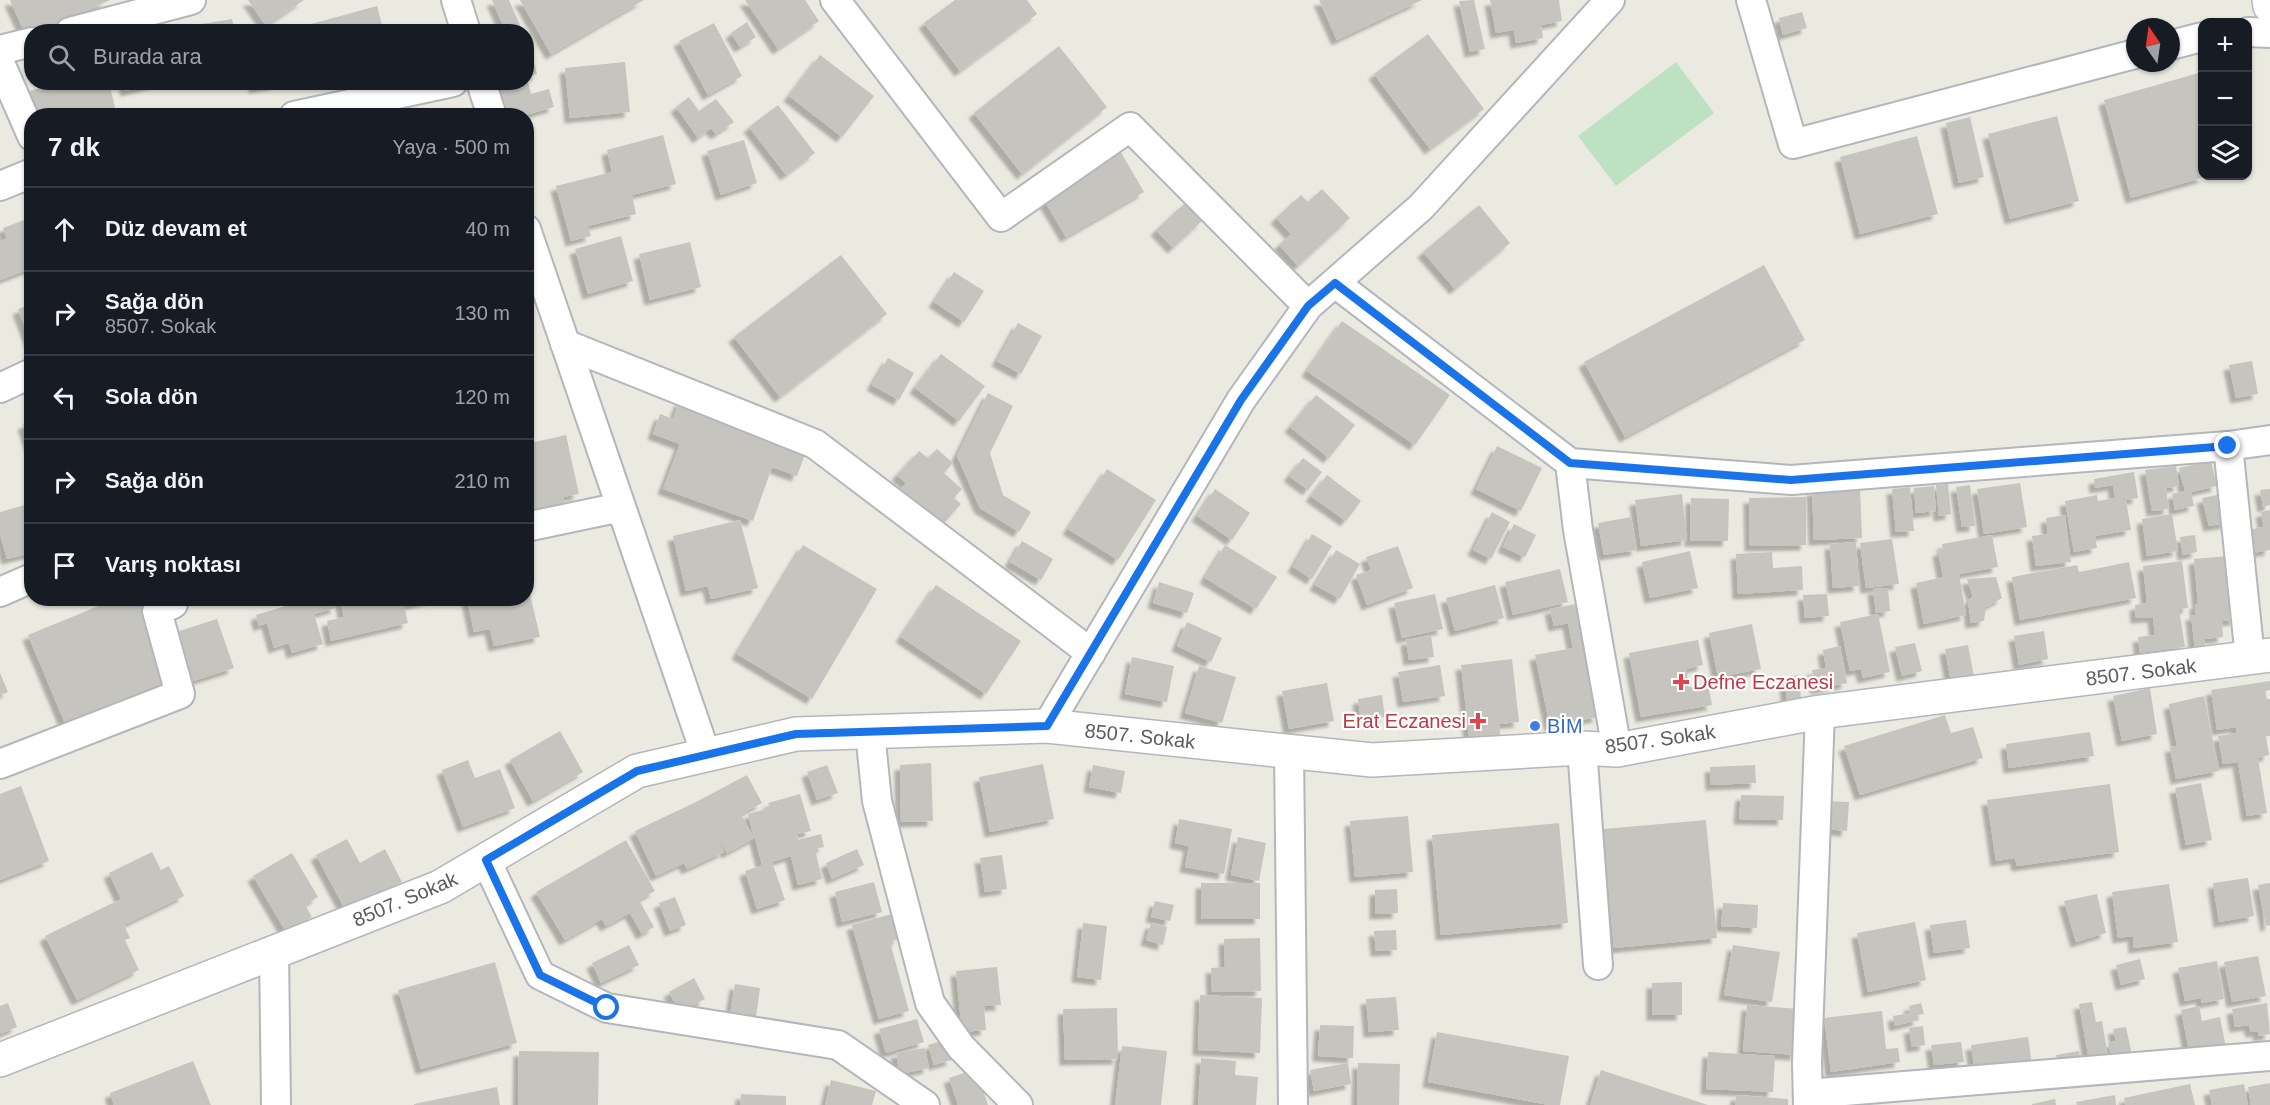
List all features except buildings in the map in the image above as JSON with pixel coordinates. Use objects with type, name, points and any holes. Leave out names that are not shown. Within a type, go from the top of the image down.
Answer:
[{"type":"street","points":[[100,24],[191,0]]},
{"type":"street","points":[[456,0],[464,24]]},
{"type":"street","points":[[835,0],[1001,217],[1130,127],[1308,306]]},
{"type":"street","points":[[1047,726],[1241,400],[1308,306],[1420,207],[1610,0]]},
{"type":"street","points":[[1751,0],[1793,144],[2126,56]]},
{"type":"street","points":[[2269,0],[2270,6]]},
{"type":"street","points":[[2252,32],[2270,33]]},
{"type":"street","points":[[2180,43],[2198,38]]},
{"type":"street","points":[[0,50],[24,44]]},
{"type":"street","points":[[0,63],[24,118]]},
{"type":"street","points":[[331,108],[416,90]]},
{"type":"street","points":[[484,90],[489,108]]},
{"type":"street","points":[[0,186],[24,176]]},
{"type":"street","points":[[534,254],[706,755]]},
{"type":"street","points":[[1335,283],[1570,463],[1791,480],[2228,446],[2270,440]]},
{"type":"street","points":[[565,344],[815,444],[1091,653]]},
{"type":"street","points":[[0,388],[24,377]]},
{"type":"street","points":[[2228,446],[2260,656]]},
{"type":"street","points":[[1570,463],[1578,530],[1617,750]]},
{"type":"street","points":[[534,525],[621,507]]},
{"type":"street","points":[[0,592],[24,582]]},
{"type":"street","points":[[0,764],[180,694],[157,611],[167,606]]},
{"type":"street","name":"8507. Sokak","points":[[0,1060],[440,888],[637,771],[796,734],[1047,726],[1372,760],[1582,748],[1617,750],[1820,712],[2260,656]]},
{"type":"street","points":[[1820,712],[1807,1062],[1808,1100],[2270,1056]]},
{"type":"street","points":[[870,732],[877,801],[930,1003],[962,1047],[1018,1105]]},
{"type":"street","points":[[1582,748],[1598,965]]},
{"type":"street","points":[[1289,751],[1293,1105]]},
{"type":"street","points":[[486,860],[540,975],[607,1008],[838,1045],[925,1105]]},
{"type":"street","points":[[274,952],[276,1105]]},
{"type":"green space","points":[[1676,62],[1714,113],[1616,186],[1578,136]]},
{"type":"place","name":"Defne Eczanesi","points":[[1681,682]]},
{"type":"place","name":"Erat Eczanesi","points":[[1478,721]]},
{"type":"place","name":"BİM","points":[[1535,726]]},
{"type":"route","points":[[607,1008],[540,975],[486,860],[637,771],[796,734],[1047,726],[1241,400],[1308,306],[1335,283],[1570,463],[1791,480],[2228,446]]}]
